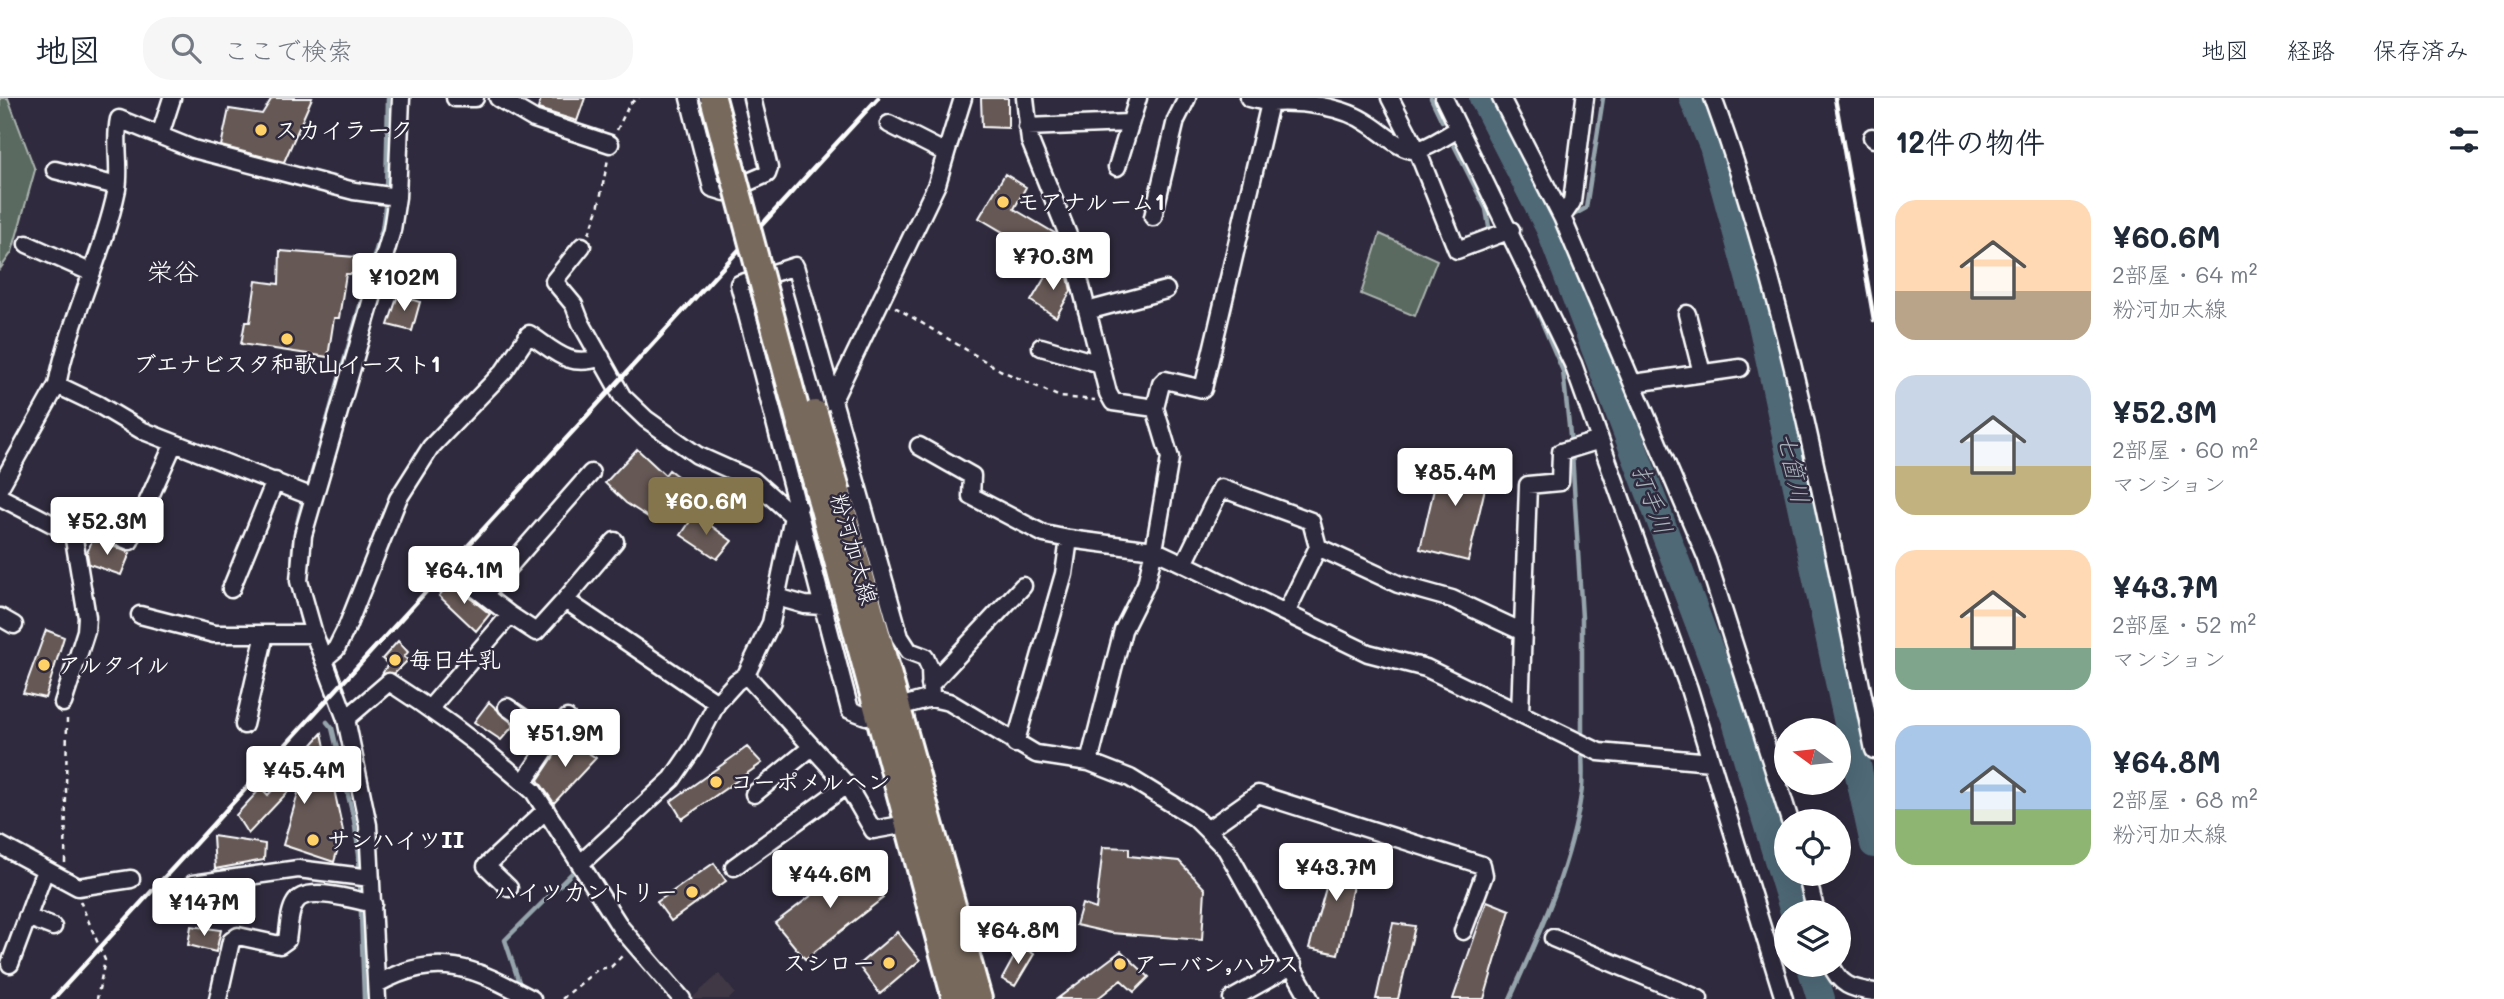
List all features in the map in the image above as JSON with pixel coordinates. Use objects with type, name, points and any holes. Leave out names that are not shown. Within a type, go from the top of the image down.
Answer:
[{"type":"main road","name":"粉河加太線","points":[[713,98],[813,504],[888,710],[979,999]]},
{"type":"main road","name":"粉河加太線","points":[[729,98],[813,504]]},
{"type":"main road","name":"粉河加太線","points":[[888,710],[907,824],[955,999]]},
{"type":"street","points":[[160,135],[172,98]]},
{"type":"street","points":[[377,992],[362,902],[361,876],[369,825],[346,719],[314,634],[299,581],[303,535],[313,497],[392,230],[391,197],[401,98]]},
{"type":"street","points":[[455,98],[475,98]]},
{"type":"street","points":[[498,98],[534,120],[610,144]]},
{"type":"street","points":[[689,98],[712,188],[725,192],[766,174],[769,168],[752,98]]},
{"type":"street","points":[[833,400],[937,184],[963,98]]},
{"type":"street","points":[[1025,98],[1027,127],[1068,235],[1100,364],[1114,402],[1155,408]]},
{"type":"street","points":[[1117,167],[1138,98]]},
{"type":"street","points":[[1153,217],[1176,120],[1187,98]]},
{"type":"street","points":[[1249,98],[1270,103],[1288,102],[1328,108],[1363,120],[1407,149],[1417,150],[1459,128]]},
{"type":"street","points":[[1390,98],[1417,150],[1457,250],[1511,230]]},
{"type":"street","points":[[1444,98],[1511,230],[1573,364],[1689,689],[1784,999]]},
{"type":"street","points":[[1501,98],[1562,217],[1707,559],[1786,809]]},
{"type":"street","points":[[1562,217],[1572,202],[1586,98]]},
{"type":"street","points":[[1713,98],[1743,179],[1813,454],[1874,750]]},
{"type":"street","points":[[1088,762],[1123,630],[1146,584],[1154,550],[1170,458],[1155,408],[1161,384],[1166,380],[1203,388],[1270,103]]},
{"type":"street","points":[[0,487],[57,385],[63,354],[107,227],[117,186],[119,119],[193,149],[391,197]]},
{"type":"street","points":[[1027,127],[1129,123]]},
{"type":"street","points":[[890,124],[946,153]]},
{"type":"street","points":[[55,170],[117,186]]},
{"type":"street","points":[[27,244],[90,272]]},
{"type":"street","points":[[582,246],[554,281],[574,305],[581,323],[622,396],[646,419],[698,455],[813,504]]},
{"type":"street","points":[[930,691],[930,668],[925,657],[909,651],[900,637],[795,266],[739,284],[813,504],[823,606],[850,710],[866,716],[888,710],[930,691],[1023,586]]},
{"type":"street","points":[[1087,312],[1166,290]]},
{"type":"street","points":[[1687,314],[1702,373]]},
{"type":"street","points":[[324,659],[336,649],[347,627],[398,499],[431,447],[504,371],[529,334],[569,360],[583,364],[601,357]]},
{"type":"street","points":[[1041,347],[1100,364]]},
{"type":"street","points":[[1634,383],[1740,368]]},
{"type":"street","points":[[57,385],[99,405],[141,430],[313,497]]},
{"type":"street","points":[[1520,714],[1528,485],[1560,482],[1561,452],[1600,440]]},
{"type":"street","points":[[0,498],[62,529],[84,522],[130,541],[174,443]]},
{"type":"street","points":[[919,446],[972,476],[971,496],[1044,534],[1154,550],[1368,653],[1426,668],[1599,752],[1711,762]]},
{"type":"street","points":[[484,595],[591,473]]},
{"type":"street","points":[[231,589],[275,481]]},
{"type":"street","points":[[1184,564],[1221,488],[1311,521],[1318,547],[1286,613]]},
{"type":"street","points":[[580,863],[672,779],[694,747],[717,703],[736,682],[746,676],[771,623],[777,597],[813,504]]},
{"type":"street","points":[[62,703],[86,631],[87,617],[72,527]]},
{"type":"street","points":[[1015,744],[1064,574],[1069,539]]},
{"type":"street","points":[[458,575],[536,632],[615,541]]},
{"type":"street","points":[[1318,547],[1398,584],[1452,599],[1523,632]]},
{"type":"street","points":[[777,597],[805,605],[823,606]]},
{"type":"street","points":[[565,600],[717,703]]},
{"type":"street","points":[[140,615],[214,634],[314,634]]},
{"type":"street","points":[[430,708],[510,615]]},
{"type":"street","points":[[244,725],[265,634]]},
{"type":"street","points":[[746,676],[847,785],[873,830],[907,824]]},
{"type":"street","points":[[346,719],[389,682],[430,708],[524,782],[534,792],[635,944],[682,999]]},
{"type":"street","points":[[930,691],[1015,744],[1036,754],[1088,762],[1130,778],[1195,818],[1226,849],[1310,999]]},
{"type":"street","points":[[507,707],[554,739]]},
{"type":"street","points":[[524,782],[567,719]]},
{"type":"street","points":[[754,794],[813,747]]},
{"type":"street","points":[[734,867],[847,785]]},
{"type":"street","points":[[1207,830],[1258,794],[1482,865],[1484,875],[1463,931]]},
{"type":"street","points":[[509,888],[486,866],[546,810]]},
{"type":"street","points":[[0,845],[72,884],[131,879]]},
{"type":"street","points":[[10,964],[45,870]]},
{"type":"street","points":[[193,884],[275,870],[361,876]]},
{"type":"street","points":[[218,999],[232,941],[238,936],[280,945],[287,940],[295,902],[312,892],[362,902]]},
{"type":"street","points":[[27,917],[53,927]]},
{"type":"street","points":[[1553,938],[1699,999]]},
{"type":"street","points":[[377,992],[399,972],[454,964],[481,972],[532,999]]},
{"type":"street","points":[[1233,999],[1293,965]]},
{"type":"street","points":[[1836,977],[1851,988],[1872,992]]},
{"type":"path","points":[[582,246],[598,209],[610,144],[629,103],[639,98]]},
{"type":"path","points":[[883,299],[1000,370],[1060,397],[1114,402]]},
{"type":"path","points":[[62,703],[67,710],[72,884],[106,960],[97,999]]},
{"type":"path","points":[[562,999],[598,969],[611,967],[635,944]]},
{"type":"shaded area","points":[[719,974],[735,993],[729,999],[691,999]]},
{"type":"green space","points":[[0,98],[8,98],[35,170],[12,252],[0,269]]},
{"type":"green space","points":[[1380,234],[1437,260],[1415,316],[1361,294]]},
{"type":"building","name":"スカイラーク","points":[[272,98],[312,98],[284,162],[221,146],[229,109],[262,114]]},
{"type":"building","points":[[541,98],[585,98],[577,121],[538,109]]},
{"type":"building","points":[[981,98],[1008,98],[1008,128],[982,127]]},
{"type":"building","points":[[1005,174],[1026,187],[1014,209],[1056,234],[1045,257],[979,218]]},
{"type":"building","points":[[280,251],[355,257],[354,274],[346,274],[339,318],[334,318],[328,357],[241,344],[245,322],[250,322],[256,281],[279,284]]},
{"type":"building","points":[[1051,267],[1068,277],[1071,291],[1056,317],[1031,301]]},
{"type":"building","points":[[398,295],[420,302],[412,331],[388,325]]},
{"type":"building","points":[[637,449],[665,475],[669,470],[685,482],[654,521],[626,503],[605,483]]},
{"type":"building","points":[[1442,455],[1490,467],[1468,561],[1420,549]]},
{"type":"building","points":[[695,514],[732,541],[717,559],[681,535]]},
{"type":"building","points":[[93,538],[130,553],[121,575],[89,564],[87,553]]},
{"type":"building","points":[[450,582],[490,614],[476,631],[439,596]]},
{"type":"building","name":"アルタイル","points":[[46,630],[64,637],[45,698],[23,693]]},
{"type":"building","name":"毎日牛乳","points":[[398,641],[408,652],[404,657],[408,660],[395,673],[382,674],[388,664],[382,659]]},
{"type":"building","points":[[489,702],[514,725],[501,740],[474,722]]},
{"type":"building","points":[[322,733],[343,831],[334,862],[283,845],[303,776],[248,834],[236,815],[261,788],[268,795]]},
{"type":"building","points":[[566,738],[596,758],[554,803],[538,780]]},
{"type":"building","name":"コーポメルヘン","points":[[747,747],[762,763],[682,819],[671,801]]},
{"type":"building","points":[[213,836],[265,844],[264,860],[215,869]]},
{"type":"building","points":[[1103,847],[1129,848],[1129,856],[1179,861],[1205,889],[1202,940],[1111,933],[1076,925],[1082,904],[1096,909]]},
{"type":"building","points":[[1337,849],[1360,854],[1338,954],[1309,948]]},
{"type":"building","points":[[857,861],[883,898],[805,959],[775,923]]},
{"type":"building","name":"ハイツカントリー","points":[[714,863],[726,881],[671,921],[657,902]]},
{"type":"building","points":[[1487,901],[1510,910],[1484,999],[1453,999]]},
{"type":"building","points":[[1393,923],[1415,926],[1398,999],[1376,999]]},
{"type":"building","points":[[191,926],[221,930],[216,952],[188,945]]},
{"type":"building","name":"スシロー","points":[[897,932],[920,960],[880,994],[858,965]]},
{"type":"building","points":[[1020,946],[1034,954],[1015,986],[1002,979]]},
{"type":"building","name":"アーバン,ハウス","points":[[1121,951],[1149,977],[1134,992],[1121,980],[1097,999],[1057,999]]},
{"type":"waterway","points":[[386,192],[388,98]]},
{"type":"waterway","points":[[1431,98],[1442,121]]},
{"type":"waterway","name":"打手川","points":[[1483,98],[1550,229],[1735,718],[1790,900]]},
{"type":"waterway","points":[[1568,218],[1586,208],[1603,98]]},
{"type":"waterway","name":"七箇川","points":[[1693,98],[1713,146],[1762,324],[1874,844]]},
{"type":"waterway","points":[[1453,143],[1486,209],[1489,227]]},
{"type":"waterway","points":[[311,476],[382,229],[386,200]]},
{"type":"waterway","points":[[1550,229],[1560,223]]},
{"type":"waterway","points":[[1525,283],[1563,371],[1571,444]]},
{"type":"waterway","points":[[1572,453],[1582,618],[1582,738]]},
{"type":"waterway","points":[[302,504],[292,563],[302,623]]},
{"type":"waterway","points":[[327,722],[332,728],[354,820],[359,855],[364,999]]},
{"type":"waterway","points":[[1510,999],[1553,899],[1570,848],[1582,789],[1582,747]]},
{"type":"waterway","points":[[520,985],[505,940],[575,870]]},
{"type":"waterway","name":"打手川","points":[[1814,977],[1821,999]]},
{"type":"railway","points":[[53,999],[878,98]]},
{"type":"railway","points":[[1835,98],[1874,320]]},
{"type":"place","name":"スカイラーク","points":[[261,130]]},
{"type":"place","name":"モアナルーム1","points":[[1003,202]]},
{"type":"place","name":"ブエナビスタ和歌山イースト1","points":[[287,339]]},
{"type":"place","name":"毎日牛乳","points":[[395,660]]},
{"type":"place","name":"アルタイル","points":[[44,665]]},
{"type":"place","name":"コーポメルヘン","points":[[716,782]]},
{"type":"place","name":"サンハイツII","points":[[313,840]]},
{"type":"place","name":"ハイツカントリー","points":[[692,892]]},
{"type":"place","name":"スシロー","points":[[889,963]]},
{"type":"place","name":"アーバン,ハウス","points":[[1120,964]]},
{"type":"district","name":"栄谷","points":[[173,272]]}]
